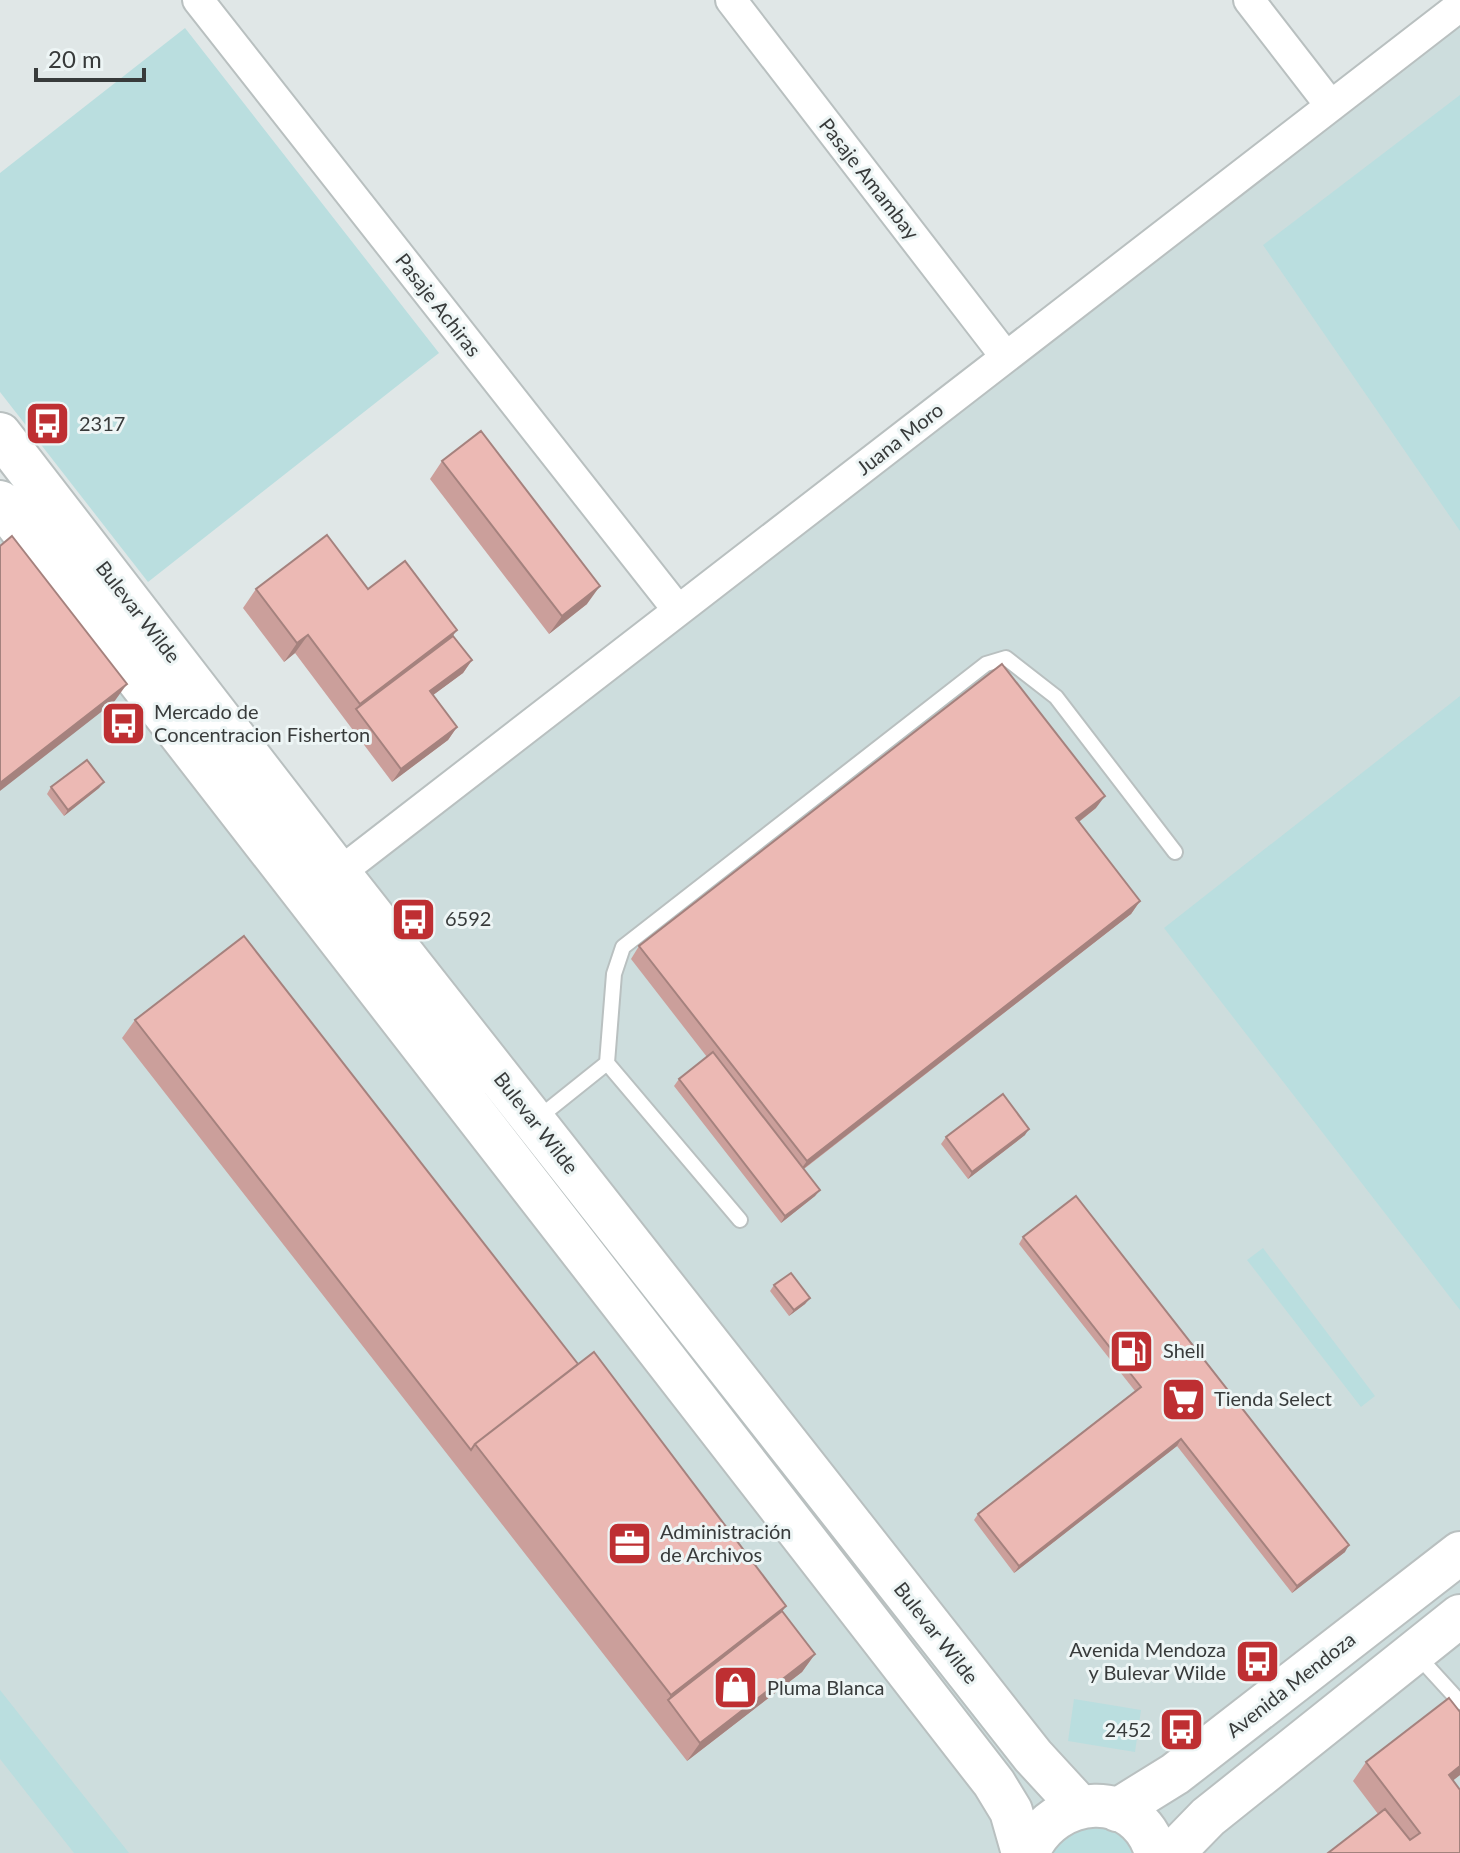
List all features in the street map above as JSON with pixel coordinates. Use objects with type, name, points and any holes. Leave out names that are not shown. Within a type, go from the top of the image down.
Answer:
[{"type":"main road","name":"Bulevar Wilde","points":[[0,434],[339,873],[1033,1756],[1098,1808]]},
{"type":"main road","name":"Bulevar Wilde","points":[[1,505],[994,1783],[1011,1811],[1025,1853]]},
{"type":"main road","name":"Avenida Mendoza","points":[[1025,1853],[1035,1836],[1054,1816],[1098,1808],[1175,1774],[1460,1553]]},
{"type":"main road","points":[[1173,1853],[1208,1817],[1460,1616]]},
{"type":"main road","points":[[1098,1808],[1138,1823],[1156,1853]]},
{"type":"street","name":"Pasaje Achiras","points":[[198,0],[678,610]]},
{"type":"street","name":"Pasaje Amambay","points":[[731,0],[1006,357]]},
{"type":"street","points":[[1249,0],[1331,106]]},
{"type":"street","name":"Juana Moro","points":[[339,873],[1460,6]]},
{"type":"street","points":[[1,505],[35,480]]},
{"type":"lane","points":[[740,1220],[607,1063],[614,974],[623,947],[986,664],[1006,658],[1056,697],[1175,852]]},
{"type":"lane","points":[[534,1121],[607,1063]]},
{"type":"lane","points":[[1414,1652],[1460,1702]]},
{"type":"shaded area","points":[[1460,6],[1460,1853],[0,1853],[0,507],[307,897]]},
{"type":"shaded area","points":[[185,28],[439,353],[148,582],[0,392],[0,173]]},
{"type":"shaded area","points":[[1460,95],[1460,531],[1263,245]]},
{"type":"shaded area","points":[[1460,696],[1460,1310],[1164,928]]},
{"type":"shaded area","points":[[1263,1248],[1375,1396],[1361,1407],[1247,1260]]},
{"type":"shaded area","points":[[0,1690],[129,1853],[74,1853],[0,1759]]},
{"type":"shaded area","points":[[1074,1699],[1141,1710],[1135,1752],[1068,1741]]},
{"type":"shaded area","points":[[1078,1826],[1112,1830],[1125,1838],[1137,1853],[1048,1853]]},
{"type":"building","points":[[481,431],[600,586],[562,616],[442,461]]},
{"type":"building","points":[[327,535],[368,589],[405,561],[457,630],[360,704],[308,635],[297,643],[256,589]]},
{"type":"building","points":[[12,536],[127,684],[0,783],[0,546]]},
{"type":"building","points":[[453,636],[472,660],[430,691],[457,727],[401,769],[356,709]]},
{"type":"building","points":[[1002,664],[1105,796],[1076,818],[1140,901],[807,1161],[639,946]]},
{"type":"building","points":[[87,760],[104,782],[68,810],[51,787]]},
{"type":"building","points":[[244,936],[578,1364],[471,1450],[135,1020]]},
{"type":"building","points":[[713,1052],[820,1190],[785,1216],[679,1079]]},
{"type":"building","points":[[1003,1094],[1029,1129],[972,1172],[946,1137]]},
{"type":"building","points":[[1076,1196],[1349,1545],[1297,1586],[1181,1439],[1019,1566],[978,1514],[1141,1387],[1023,1237]]},
{"type":"building","points":[[791,1273],[810,1298],[794,1310],[774,1285]]},
{"type":"building","points":[[594,1352],[786,1606],[671,1695],[475,1444]]},
{"type":"building","points":[[782,1611],[815,1654],[700,1743],[668,1700]]},
{"type":"building","points":[[1449,1698],[1460,1712],[1460,1766],[1449,1775],[1460,1790],[1460,1853],[1328,1853],[1385,1809],[1410,1840],[1420,1833],[1366,1762]]},
{"type":"place","name":"2317","points":[[48,424]]},
{"type":"place","name":"Mercado de Concentracion Fisherton","points":[[123,723]]},
{"type":"place","name":"6592","points":[[414,919]]},
{"type":"place","name":"Shell","points":[[1132,1351]]},
{"type":"place","name":"Tienda Select","points":[[1183,1399]]},
{"type":"place","name":"Administración de Archivos","points":[[629,1544]]},
{"type":"place","name":"Avenida Mendoza y Bulevar Wilde","points":[[1257,1661]]},
{"type":"place","name":"Pluma Blanca","points":[[736,1688]]},
{"type":"place","name":"2452","points":[[1182,1730]]}]
